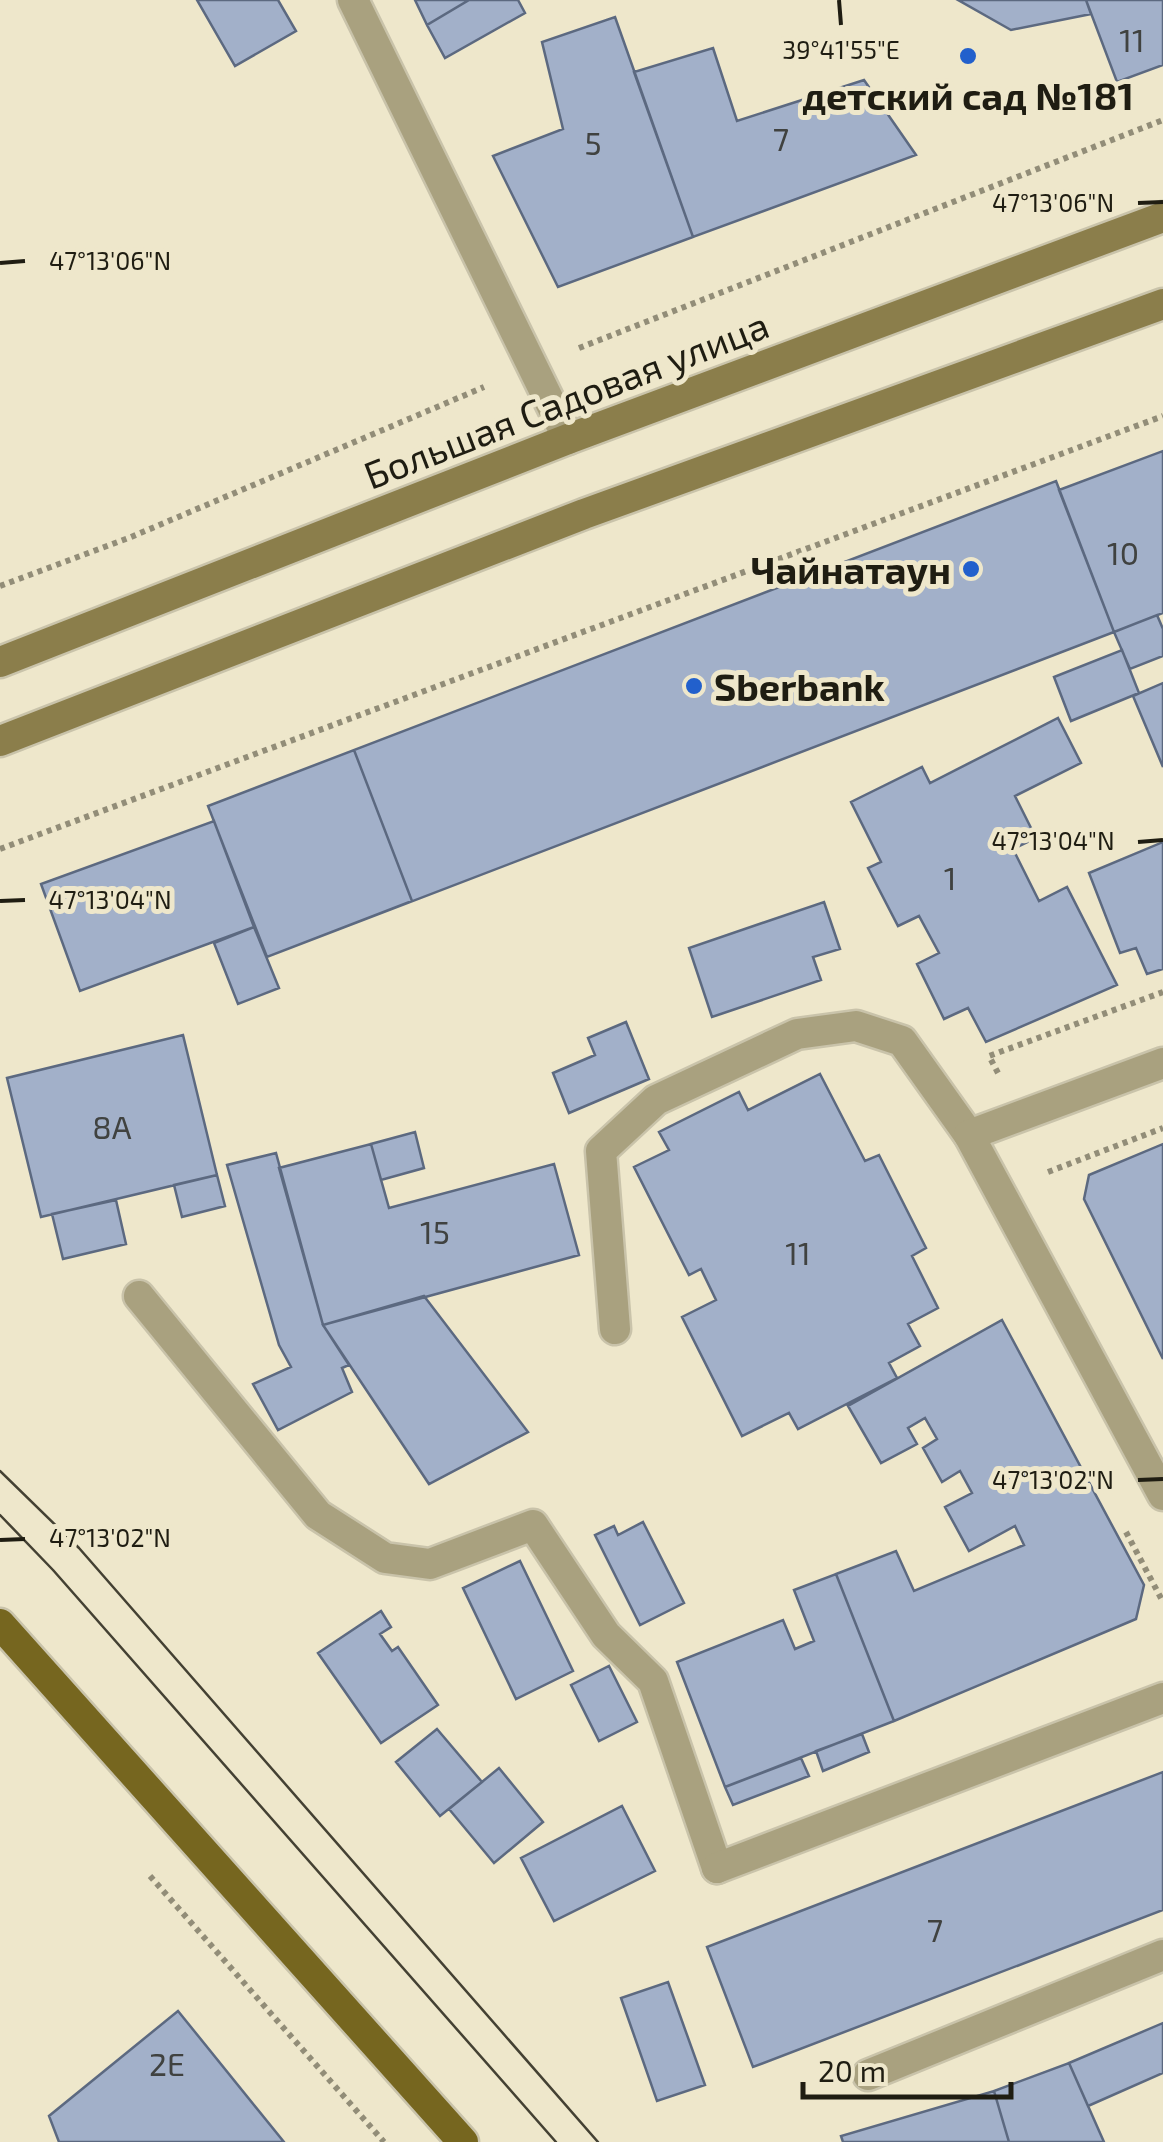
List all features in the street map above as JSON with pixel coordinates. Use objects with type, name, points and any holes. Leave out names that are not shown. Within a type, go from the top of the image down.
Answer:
[{"type":"main road","name":"Большая Садовая улица","points":[[0,662],[568,439],[1163,218]]},
{"type":"main road","points":[[0,741],[584,514],[1163,304]]},
{"type":"main road","points":[[0,1624],[464,2142]]},
{"type":"street","points":[[353,0],[568,439]]},
{"type":"street","points":[[615,1328],[601,1151],[656,1100],[797,1034],[856,1026],[902,1041],[968,1135],[1163,1495]]},
{"type":"street","points":[[968,1135],[1163,1063]]},
{"type":"street","points":[[139,1296],[318,1516],[385,1558],[430,1564],[533,1525],[606,1635],[652,1681],[717,1868],[1163,1698]]},
{"type":"street","points":[[868,2075],[1163,1955]]},
{"type":"path","points":[[0,849],[1163,416]]},
{"type":"path","points":[[1047,1172],[1163,1128]]},
{"type":"path","points":[[141,1866],[384,2142]]},
{"type":"building","points":[[197,0],[278,0],[296,31],[235,66]]},
{"type":"building","points":[[415,0],[469,0],[427,25]]},
{"type":"building","points":[[469,0],[518,0],[525,13],[445,58],[427,25]]},
{"type":"building","points":[[958,0],[1086,0],[1091,14],[1011,30]]},
{"type":"building","points":[[1086,0],[1163,0],[1163,65],[1117,82]]},
{"type":"building","points":[[615,17],[693,237],[558,287],[493,156],[563,129],[542,42]]},
{"type":"building","points":[[713,48],[737,121],[864,80],[916,155],[693,237],[634,72]]},
{"type":"building","points":[[1163,451],[1163,613],[1114,632],[1059,490]]},
{"type":"building","points":[[1056,481],[1114,632],[267,957],[208,806]]},
{"type":"building","points":[[1157,615],[1163,629],[1163,656],[1130,669],[1114,632]]},
{"type":"building","points":[[1122,650],[1139,693],[1071,721],[1054,677]]},
{"type":"building","points":[[1163,683],[1163,767],[1133,696]]},
{"type":"building","points":[[1058,718],[1081,763],[1015,796],[1036,838],[1013,849],[1039,901],[1067,887],[1117,985],[986,1042],[968,1008],[944,1019],[917,964],[939,953],[919,916],[898,926],[868,868],[881,862],[851,802],[922,767],[930,783]]},
{"type":"building","points":[[354,750],[412,901],[267,957],[208,806]]},
{"type":"building","points":[[214,821],[254,927],[80,991],[41,884]]},
{"type":"building","points":[[1163,842],[1163,969],[1147,974],[1136,948],[1120,953],[1089,873]]},
{"type":"building","points":[[824,902],[840,949],[813,957],[821,980],[712,1017],[689,948]]},
{"type":"building","points":[[254,927],[279,988],[238,1004],[214,943]]},
{"type":"building","points":[[626,1022],[649,1079],[569,1113],[553,1073],[595,1055],[588,1038]]},
{"type":"building","points":[[183,1035],[217,1175],[41,1217],[7,1078]]},
{"type":"building","points":[[820,1074],[865,1161],[879,1155],[926,1248],[912,1256],[938,1308],[908,1324],[920,1346],[889,1363],[897,1378],[798,1429],[789,1413],[742,1436],[682,1317],[716,1300],[701,1269],[689,1275],[634,1167],[669,1150],[659,1132],[739,1092],[748,1110]]},
{"type":"building","points":[[415,1132],[424,1168],[381,1180],[371,1144]]},
{"type":"building","points":[[371,1144],[389,1208],[554,1164],[579,1255],[323,1325],[279,1168]]},
{"type":"building","points":[[1163,1144],[1163,1359],[1084,1199],[1089,1175]]},
{"type":"building","points":[[276,1153],[323,1325],[349,1365],[342,1368],[352,1392],[278,1430],[253,1384],[291,1367],[279,1345],[227,1165]]},
{"type":"building","points":[[217,1175],[225,1206],[182,1217],[174,1185]]},
{"type":"building","points":[[116,1200],[126,1244],[63,1259],[52,1214]]},
{"type":"building","points":[[424,1296],[528,1432],[429,1484],[323,1325]]},
{"type":"building","points":[[1002,1320],[1144,1585],[1136,1619],[894,1721],[836,1574],[896,1551],[914,1591],[1024,1545],[1015,1526],[969,1551],[945,1507],[972,1493],[960,1471],[942,1482],[923,1448],[937,1439],[925,1418],[908,1428],[917,1444],[881,1463],[848,1406]]},
{"type":"building","points":[[643,1522],[684,1603],[640,1625],[595,1535],[614,1526],[618,1535]]},
{"type":"building","points":[[520,1561],[573,1671],[516,1699],[463,1588]]},
{"type":"building","points":[[836,1574],[894,1721],[725,1787],[677,1662],[783,1620],[795,1649],[814,1641],[794,1590]]},
{"type":"building","points":[[381,1611],[391,1627],[380,1634],[392,1651],[398,1647],[438,1705],[381,1743],[318,1653]]},
{"type":"building","points":[[609,1666],[637,1722],[599,1741],[571,1685]]},
{"type":"building","points":[[437,1729],[482,1782],[440,1816],[396,1762]]},
{"type":"building","points":[[862,1734],[869,1752],[823,1771],[816,1751]]},
{"type":"building","points":[[801,1758],[809,1776],[733,1805],[725,1787]]},
{"type":"building","points":[[499,1768],[543,1822],[494,1863],[449,1809]]},
{"type":"building","points":[[1163,1772],[1163,1910],[753,2067],[707,1947]]},
{"type":"building","points":[[622,1806],[655,1871],[554,1921],[521,1858]]},
{"type":"building","points":[[668,1982],[705,2085],[657,2101],[621,1998]]},
{"type":"building","points":[[178,2011],[284,2142],[59,2142],[49,2116]]},
{"type":"building","points":[[1163,2023],[1163,2073],[1088,2106],[1069,2063]]},
{"type":"building","points":[[1069,2063],[1104,2142],[1009,2142],[994,2091]]},
{"type":"building","points":[[994,2091],[1009,2142],[843,2142],[841,2136]]},
{"type":"tram line","points":[[0,1471],[79,1548],[598,2142]]},
{"type":"tram line","points":[[0,1515],[53,1570],[556,2142]]},
{"type":"place","name":"детский сад №181","points":[[968,56]]},
{"type":"place","name":"Чайнатаун","points":[[971,569]]},
{"type":"place","name":"Sberbank","points":[[694,686]]}]
